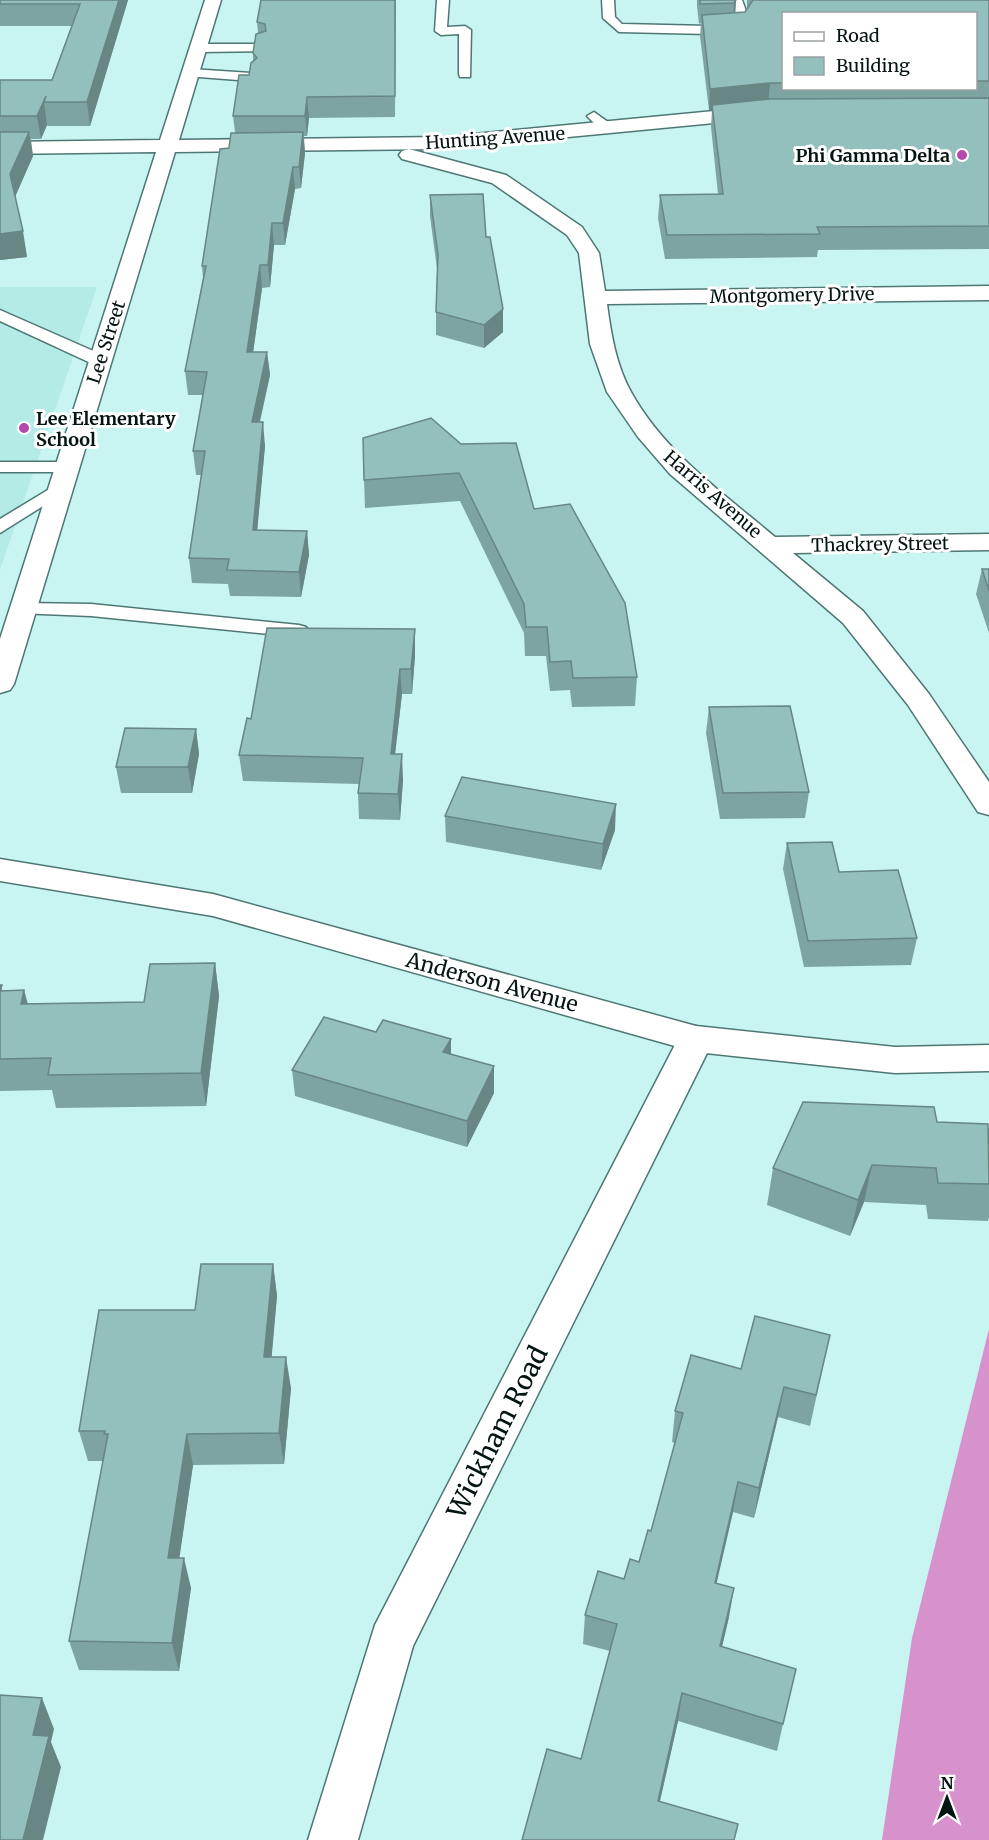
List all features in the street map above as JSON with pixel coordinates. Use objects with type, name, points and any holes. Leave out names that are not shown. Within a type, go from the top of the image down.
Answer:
[{"type":"street","name":"Lee Street","points":[[0,684],[213,0]]},
{"type":"street","name":"Hunting Avenue","points":[[0,148],[379,145],[508,139],[601,122],[780,112]]},
{"type":"street","points":[[499,179],[508,139]]},
{"type":"street","name":"Harris Avenue","points":[[379,145],[499,179],[574,231],[589,253],[601,344],[619,392],[647,432],[679,469],[771,545],[852,617],[919,700],[989,805]]},
{"type":"street","name":"Montgomery Drive","points":[[594,298],[989,293]]},
{"type":"street","name":"Thackrey Street","points":[[771,545],[989,542]]},
{"type":"street","name":"Anderson Avenue","points":[[0,870],[213,905],[696,1039],[895,1060],[989,1058]]},
{"type":"street","name":"Wickham Road","points":[[333,1840],[391,1641],[696,1039]]},
{"type":"lane","points":[[443,0],[441,31],[465,30],[465,74]]},
{"type":"lane","points":[[608,0],[609,18],[619,28],[668,30],[739,27],[743,19],[736,0]]},
{"type":"lane","points":[[199,48],[261,48]]},
{"type":"lane","points":[[191,73],[251,77]]},
{"type":"lane","points":[[0,315],[100,361]]},
{"type":"lane","points":[[0,467],[64,477]]},
{"type":"lane","points":[[0,527],[64,477]]},
{"type":"lane","points":[[24,609],[91,610],[302,631]]},
{"type":"shaded area","name":"Lee Elementary School","points":[[0,287],[97,287],[0,570]]},
{"type":"shaded area","points":[[989,1329],[989,1840],[882,1840],[912,1638]]},
{"type":"building","points":[[0,0],[119,0],[87,102],[44,102],[46,96],[37,116],[0,116],[0,80],[52,80],[80,4],[0,4]]},
{"type":"building","points":[[261,0],[395,0],[395,96],[307,97],[305,116],[233,116],[239,75],[249,75],[251,63],[257,58],[253,53],[256,34],[266,31],[265,24],[257,22]]},
{"type":"building","points":[[700,0],[736,0],[734,3],[700,4]]},
{"type":"building","points":[[753,0],[989,0],[989,81],[977,81],[977,12],[782,12],[782,83],[710,89],[702,15],[745,12]]},
{"type":"building","points":[[989,98],[989,226],[817,227],[820,234],[667,235],[660,195],[723,194],[712,105],[770,99]]},
{"type":"building","points":[[0,132],[29,132],[10,174],[23,231],[0,234]]},
{"type":"building","points":[[303,132],[299,167],[293,167],[283,223],[272,223],[268,265],[260,265],[247,352],[267,352],[252,422],[263,422],[253,530],[307,531],[299,572],[227,570],[229,559],[189,558],[205,451],[193,451],[207,372],[185,371],[206,266],[202,266],[220,149],[229,148],[231,133]]},
{"type":"building","points":[[483,194],[486,237],[490,237],[503,309],[484,325],[436,312],[438,255],[430,195]]},
{"type":"building","points":[[431,418],[461,444],[516,443],[534,509],[570,504],[625,603],[637,677],[573,678],[571,661],[550,662],[547,627],[526,627],[524,604],[459,473],[364,480],[363,438]]},
{"type":"building","points":[[982,569],[989,569],[989,591]]},
{"type":"building","points":[[267,628],[415,629],[411,669],[400,669],[391,754],[402,754],[398,794],[358,793],[363,758],[239,755],[247,718],[251,719]]},
{"type":"building","points":[[790,706],[809,792],[723,793],[709,707]]},
{"type":"building","points":[[125,728],[196,729],[188,767],[116,767]]},
{"type":"building","points":[[462,777],[616,804],[603,844],[445,816]]},
{"type":"building","points":[[832,842],[839,872],[898,870],[917,938],[808,941],[787,843]]},
{"type":"building","points":[[215,963],[201,1073],[48,1075],[51,1058],[0,1059],[0,991],[24,990],[21,1004],[144,1002],[150,964]]},
{"type":"building","points":[[324,1017],[376,1032],[383,1020],[451,1039],[443,1052],[494,1066],[467,1121],[292,1070]]},
{"type":"building","points":[[803,1102],[934,1107],[937,1122],[988,1124],[989,1184],[938,1183],[936,1168],[872,1165],[858,1200],[773,1168]]},
{"type":"building","points":[[201,1264],[273,1264],[264,1357],[286,1357],[279,1433],[187,1434],[168,1558],[184,1558],[172,1643],[69,1641],[108,1434],[104,1434],[105,1431],[79,1431],[99,1310],[195,1310]]},
{"type":"building","points":[[755,1316],[830,1335],[816,1395],[784,1387],[759,1488],[738,1482],[715,1583],[734,1588],[720,1646],[796,1669],[783,1724],[682,1693],[658,1801],[738,1824],[734,1840],[522,1840],[547,1749],[581,1759],[617,1624],[585,1615],[598,1571],[624,1579],[630,1559],[639,1562],[648,1530],[651,1531],[683,1413],[675,1411],[691,1355],[741,1369]]},
{"type":"building","points":[[0,1695],[42,1698],[33,1735],[49,1736],[23,1840],[0,1840]]},
{"type":"place","name":"Phi Gamma Delta","points":[[962,155]]},
{"type":"place","name":"Lee Elementary School","points":[[24,428]]}]
